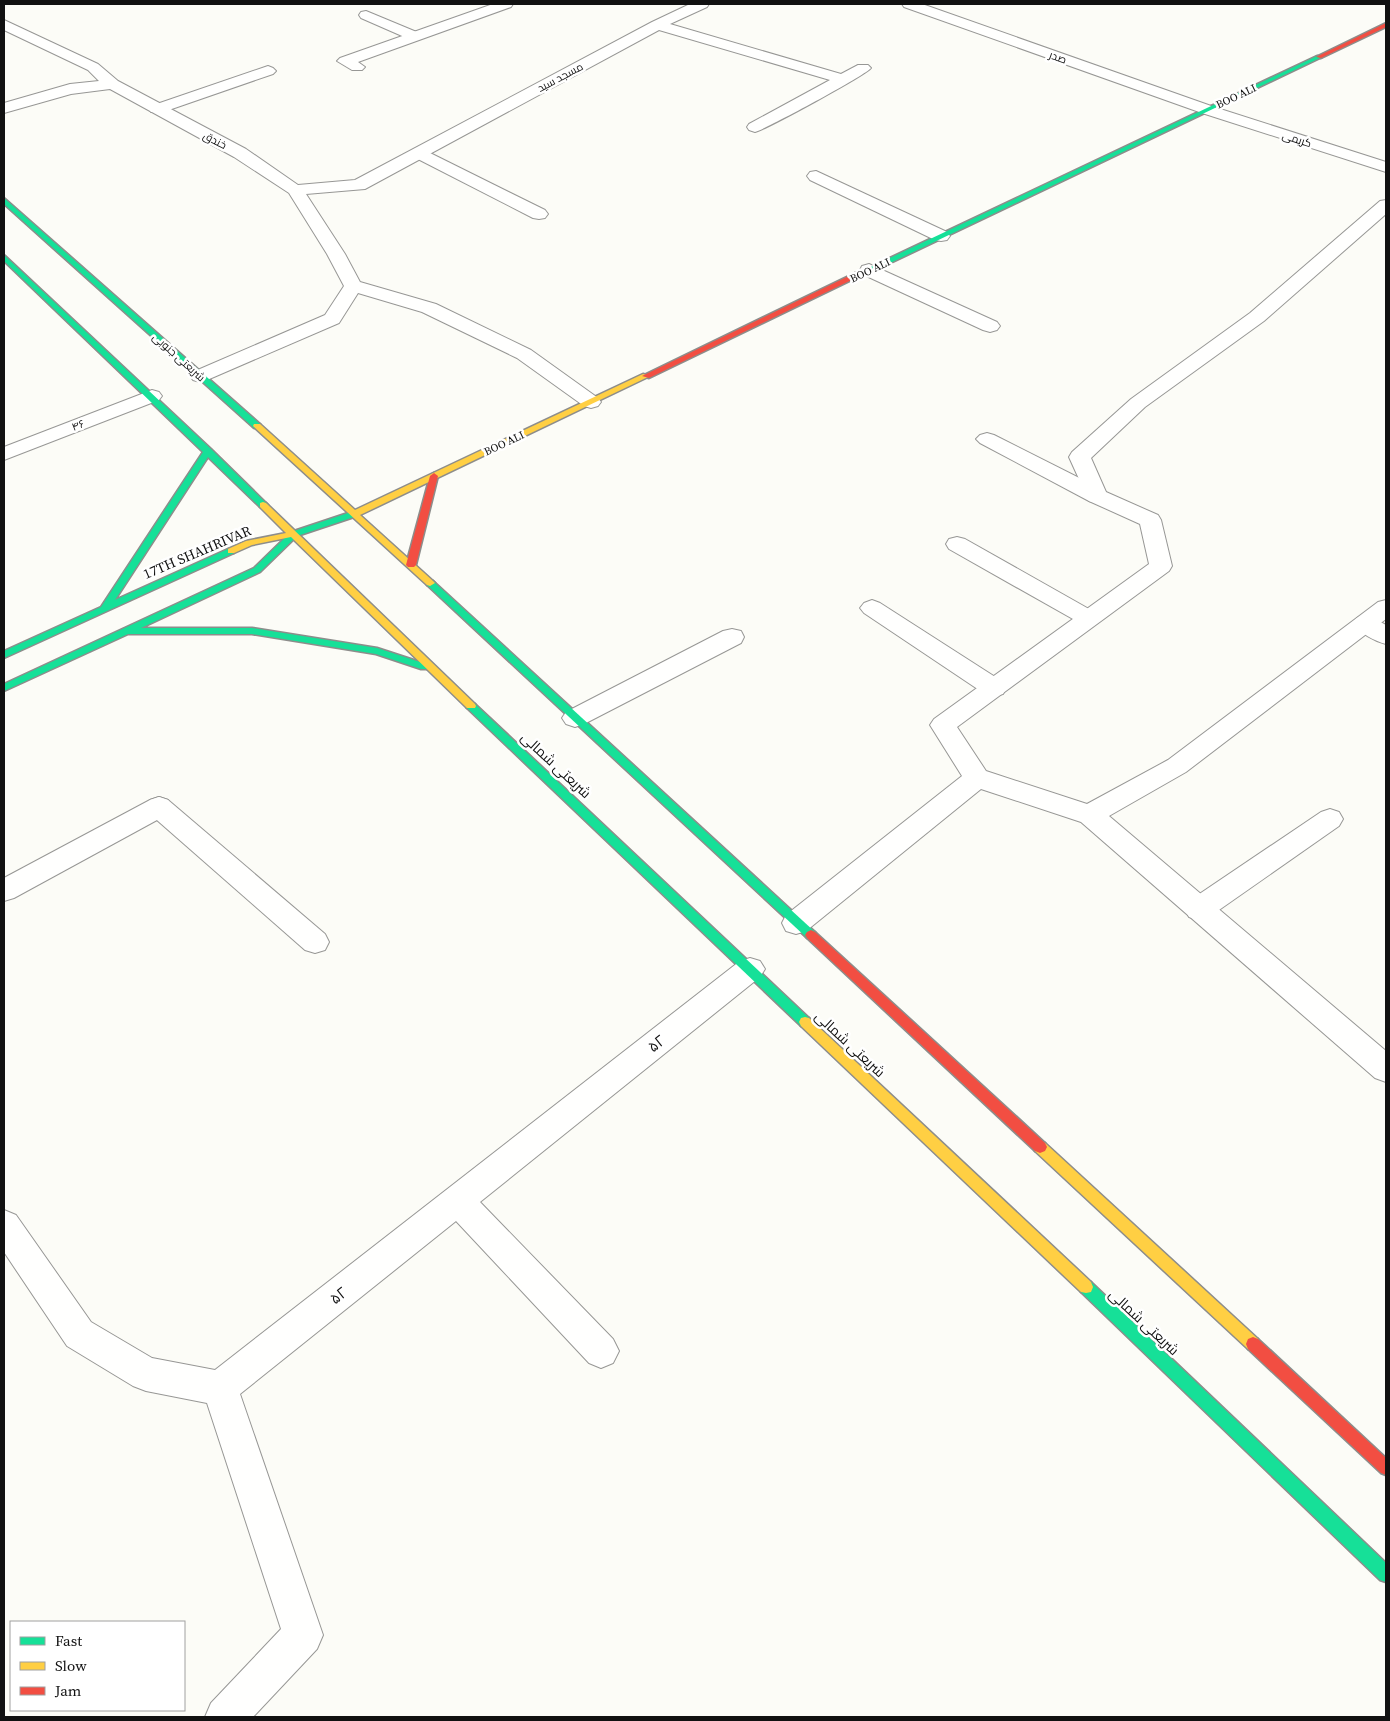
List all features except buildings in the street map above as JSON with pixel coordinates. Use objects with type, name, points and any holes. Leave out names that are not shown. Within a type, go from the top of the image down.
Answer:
[{"type":"main road","name":"BOO ALI","points":[[354,514],[1386,25]]},
{"type":"main road","name":"شریعتی جنوبی","points":[[4,200],[354,514]]},
{"type":"main road","points":[[4,257],[152,396],[294,534],[257,570],[4,688]]},
{"type":"main road","points":[[106,607],[208,451]]},
{"type":"main road","points":[[411,565],[434,476]]},
{"type":"main road","points":[[354,514],[1386,1468]]},
{"type":"main road","name":"17TH SHAHRIVAR","points":[[4,655],[249,543],[294,534],[354,514]]},
{"type":"main road","name":"شریعتی شمالی","points":[[294,534],[432,669],[1386,1574]]},
{"type":"main road","points":[[126,631],[252,631],[377,651],[432,669]]},
{"type":"street","points":[[357,67],[345,60],[506,4]]},
{"type":"street","name":"مسجد سید","points":[[420,153],[657,25],[702,4]]},
{"type":"street","name":"صدر","points":[[909,4],[1208,110]]},
{"type":"street","points":[[366,14],[414,36]]},
{"type":"street","name":"خندق","points":[[4,24],[93,67],[112,84],[240,153],[295,190]]},
{"type":"street","points":[[657,25],[843,79]]},
{"type":"street","points":[[755,127],[863,68]]},
{"type":"street","points":[[157,109],[268,71]]},
{"type":"street","points":[[4,108],[70,89],[112,84]]},
{"type":"street","name":"کریمی","points":[[1208,110],[1386,168]]},
{"type":"street","points":[[539,214],[420,153],[359,186],[295,190],[336,254],[353,286],[429,308],[516,349],[591,402]]},
{"type":"street","points":[[816,176],[941,236]]},
{"type":"street","points":[[1097,496],[1080,457],[1138,403],[1257,317],[1386,205]]},
{"type":"street","points":[[869,270],[990,326]]},
{"type":"street","points":[[200,376],[332,319],[353,286]]},
{"type":"street","name":"۴۶","points":[[4,454],[152,396]]},
{"type":"street","points":[[987,439],[1097,496],[1150,520],[1161,566],[943,725],[977,778],[1090,815],[1199,909],[1382,1059]]},
{"type":"street","points":[[957,544],[1088,618]]},
{"type":"street","points":[[1090,815],[1177,766],[1375,630],[1386,607]]},
{"type":"street","points":[[872,608],[994,688]]},
{"type":"street","points":[[575,718],[732,637]]},
{"type":"street","points":[[796,923],[977,778]]},
{"type":"street","points":[[4,890],[159,808],[315,942]]},
{"type":"street","points":[[1199,909],[1330,819]]},
{"type":"street","name":"۵۲","points":[[220,1388],[750,969]]},
{"type":"street","points":[[458,1201],[601,1351]]},
{"type":"street","points":[[4,1225],[79,1334],[146,1374],[220,1388],[303,1636],[225,1717]]},
{"type":"traffic: fast","points":[[860,274],[1319,57]]},
{"type":"traffic: fast","points":[[4,200],[257,426]]},
{"type":"traffic: fast","points":[[4,257],[263,505]]},
{"type":"traffic: fast","points":[[106,607],[208,451]]},
{"type":"traffic: fast","points":[[294,534],[354,514]]},
{"type":"traffic: fast","points":[[4,688],[257,570],[294,534]]},
{"type":"traffic: fast","points":[[4,655],[231,551]]},
{"type":"traffic: fast","points":[[430,583],[811,935]]},
{"type":"traffic: fast","points":[[126,631],[252,631],[377,651],[425,667]]},
{"type":"traffic: fast","points":[[471,706],[805,1022]]},
{"type":"traffic: fast","points":[[1086,1287],[1386,1574]]},
{"type":"traffic: slow","points":[[354,514],[646,376]]},
{"type":"traffic: slow","points":[[257,426],[430,583]]},
{"type":"traffic: slow","points":[[263,505],[471,706]]},
{"type":"traffic: slow","points":[[231,551],[249,543],[294,534]]},
{"type":"traffic: slow","points":[[805,1022],[1086,1287]]},
{"type":"traffic: slow","points":[[1040,1147],[1253,1344]]},
{"type":"traffic: jam","points":[[1319,57],[1386,25]]},
{"type":"traffic: jam","points":[[646,376],[860,274]]},
{"type":"traffic: jam","points":[[411,565],[434,476]]},
{"type":"traffic: jam","points":[[811,935],[1040,1147]]},
{"type":"traffic: jam","points":[[1253,1344],[1386,1468]]}]
